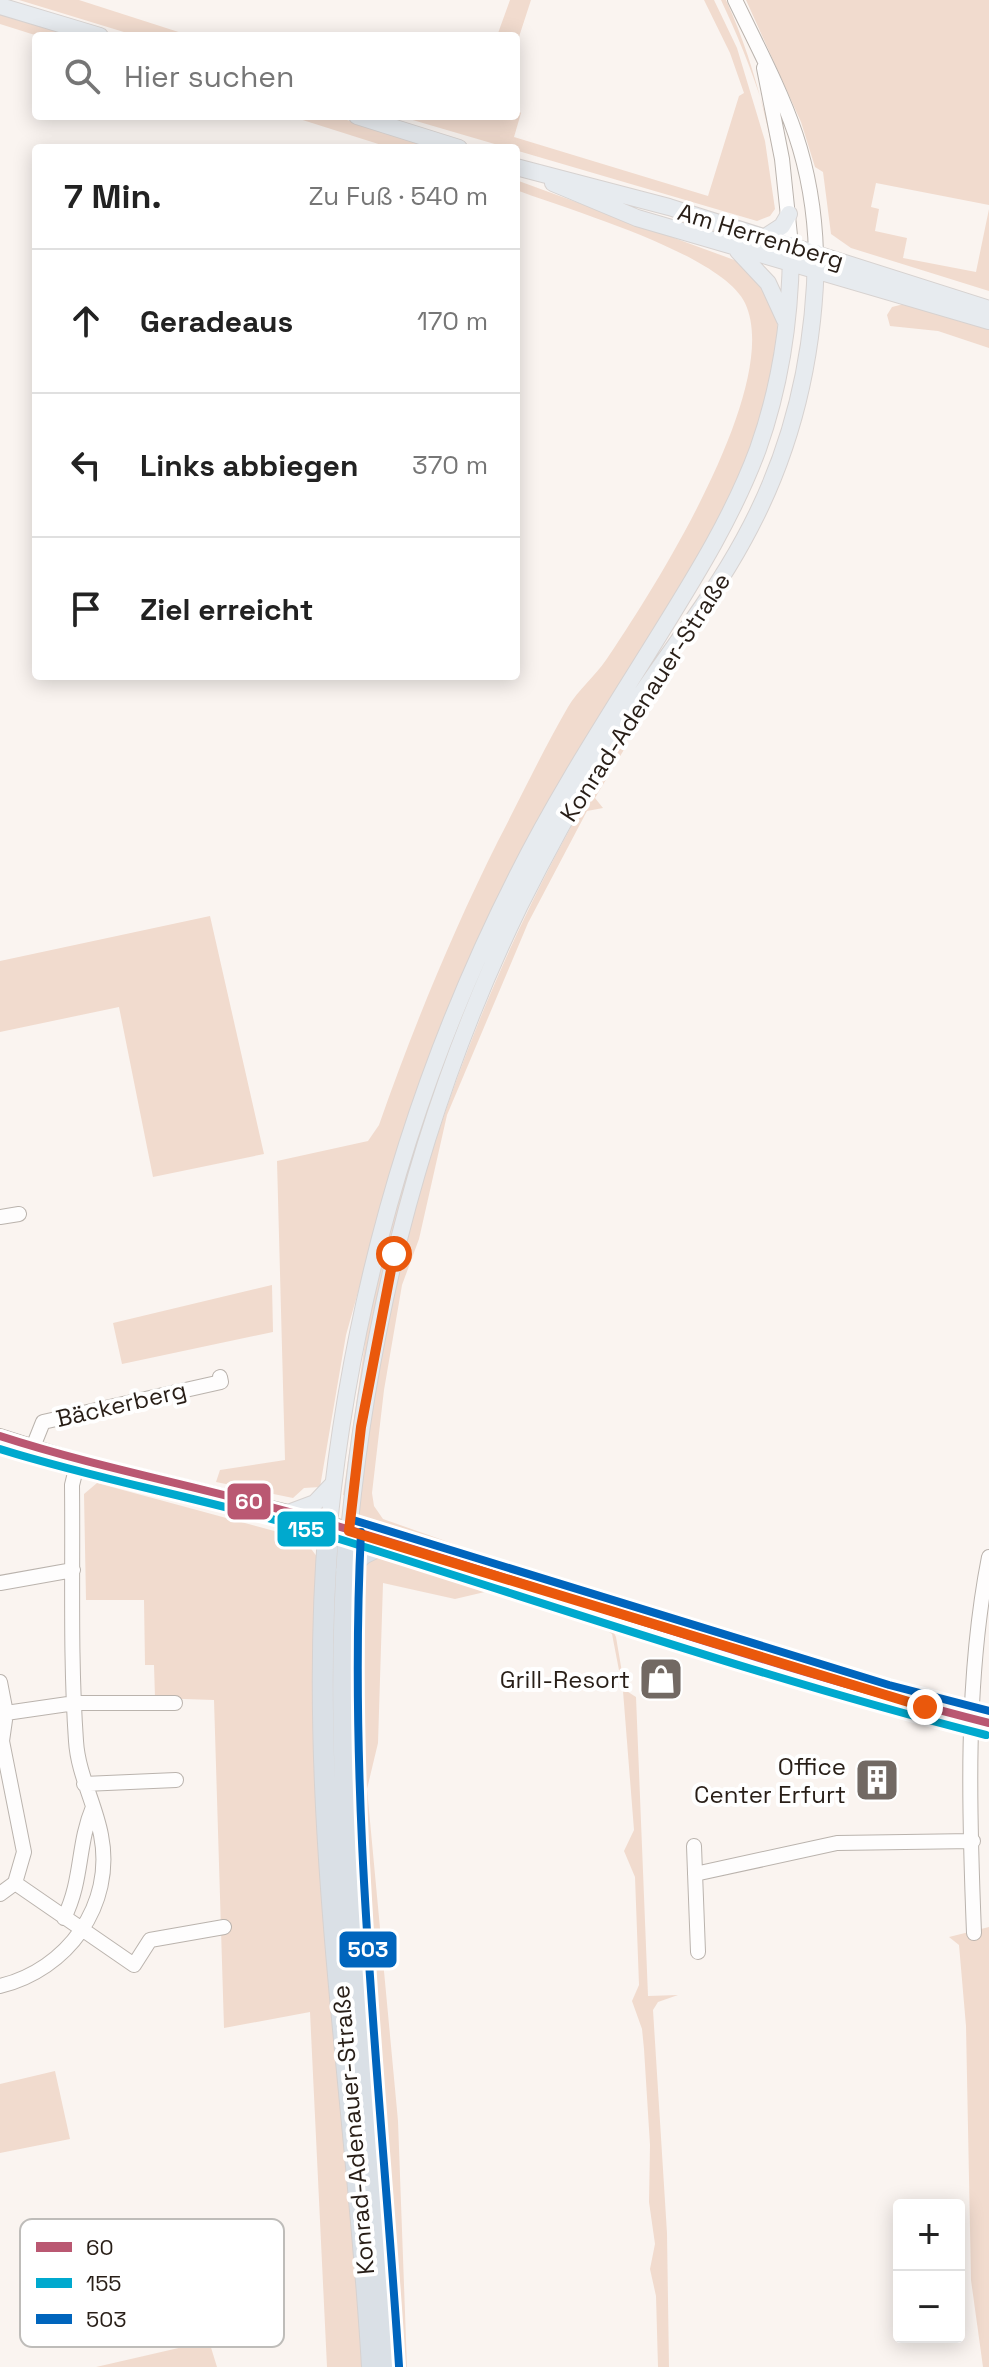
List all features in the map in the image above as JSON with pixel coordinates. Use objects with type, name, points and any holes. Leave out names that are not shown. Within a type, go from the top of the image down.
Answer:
[{"type":"highway","name":"Konrad-Adenauer-Straße","points":[[329,1524],[321,1663],[326,1829],[357,2150],[372,2367]]},
{"type":"highway","name":"Konrad-Adenauer-Straße","points":[[349,1531],[343,1690],[347,1822],[387,2367]]},
{"type":"highway","points":[[346,1570],[363,1554],[385,1543]]},
{"type":"main road","points":[[0,6],[87,32]]},
{"type":"main road","points":[[370,120],[446,144]]},
{"type":"main road","name":"Am Herrenberg","points":[[523,170],[616,192],[989,309]]},
{"type":"main road","name":"Am Herrenberg","points":[[523,170],[612,210],[989,321]]},
{"type":"main road","points":[[765,237],[782,226],[789,214]]},
{"type":"main road","name":"Konrad-Adenauer-Straße","points":[[329,1524],[344,1407],[376,1251],[432,1069],[477,960],[517,876],[567,783],[693,580],[733,506],[768,416],[787,325],[791,245]]},
{"type":"main road","points":[[734,247],[768,283],[787,325]]},
{"type":"main road","name":"Konrad-Adenauer-Straße","points":[[349,1531],[361,1427],[394,1254],[416,1177],[461,1044],[520,906],[586,782],[719,582],[768,491],[793,424],[814,309],[816,253]]},
{"type":"main road","points":[[814,309],[831,287],[856,283]]},
{"type":"main road","points":[[291,1512],[315,1503],[333,1484]]},
{"type":"street","points":[[735,0],[783,96],[804,153],[814,210],[816,253]]},
{"type":"street","points":[[762,56],[789,214],[791,245]]},
{"type":"street","points":[[0,1217],[19,1214]]},
{"type":"street","name":"Bäckerberg","points":[[33,1447],[43,1422],[221,1382],[220,1377]]},
{"type":"street","points":[[0,1436],[78,1461],[291,1512],[972,1721],[989,1723]]},
{"type":"street","points":[[0,1986],[34,1974],[56,1959],[82,1931],[96,1900],[104,1862],[101,1834],[84,1784],[76,1742],[72,1485],[78,1461]]},
{"type":"street","points":[[974,1933],[972,1721],[978,1628],[989,1557]]},
{"type":"street","points":[[0,1583],[73,1570]]},
{"type":"street","points":[[0,1682],[6,1713],[1,1741],[24,1852],[15,1883],[0,1894]]},
{"type":"street","points":[[6,1713],[75,1703],[175,1703]]},
{"type":"street","points":[[84,1784],[176,1780]]},
{"type":"street","points":[[64,1918],[78,1884],[83,1830],[93,1807]]},
{"type":"street","points":[[695,1874],[837,1843],[973,1841]]},
{"type":"street","points":[[694,1846],[698,1952]]},
{"type":"street","points":[[15,1883],[134,1965],[150,1940],[224,1927]]},
{"type":"shaded area","points":[[19,0],[79,0],[179,32],[124,32]]},
{"type":"shaded area","points":[[510,0],[531,0],[520,34],[498,32]]},
{"type":"shaded area","points":[[704,0],[714,0],[737,48],[765,141],[775,209],[770,216],[757,221],[520,151],[520,144],[494,144],[413,120],[519,120],[514,137],[708,196],[739,96],[744,93],[730,53]]},
{"type":"shaded area","points":[[721,0],[726,0],[737,26],[760,98],[743,50]]},
{"type":"shaded area","points":[[746,0],[989,0],[989,205],[876,183],[871,207],[879,209],[875,231],[907,238],[903,258],[976,272],[989,209],[989,291],[851,248],[831,234],[823,172],[815,167],[801,122]]},
{"type":"shaded area","points":[[0,14],[61,32],[32,34],[0,24]]},
{"type":"shaded area","points":[[760,98],[770,132],[779,181],[768,129]]},
{"type":"shaded area","points":[[303,120],[347,120],[424,144],[378,144]]},
{"type":"shaded area","points":[[520,181],[737,261],[751,273],[771,305],[777,323],[776,365],[762,417],[725,508],[428,1063],[398,1149],[346,1335],[320,1487],[304,1488],[293,1498],[216,1482],[220,1470],[285,1460],[277,1161],[368,1141],[379,1125],[434,981],[498,841],[568,707],[606,660],[653,587],[708,486],[731,434],[746,384],[752,339],[745,303],[731,285],[707,267],[606,222],[520,191]]},
{"type":"shaded area","points":[[779,181],[784,210],[780,214],[780,188]]},
{"type":"shaded area","points":[[908,303],[989,326],[989,348],[938,331],[890,326],[887,315],[892,307]]},
{"type":"shaded area","points":[[622,739],[628,743],[595,798],[603,808],[587,811],[528,923],[447,1115],[419,1239],[402,1285],[384,1390],[372,1493],[374,1506],[383,1519],[616,1601],[610,1625],[616,1637],[625,1690],[636,1697],[648,1996],[678,1995],[658,2002],[653,2010],[667,2233],[669,2367],[658,2367],[656,2296],[650,2269],[655,2244],[649,2202],[650,2145],[644,2049],[642,2029],[632,2001],[639,1985],[635,1877],[624,1851],[634,1830],[623,1691],[612,1634],[590,1619],[508,1595],[489,1591],[455,1599],[383,1583],[378,1743],[367,1789],[398,2121],[407,2367],[394,2367],[388,2224],[353,1765],[357,1738],[359,1507],[363,1458],[376,1380],[402,1262],[447,1106],[507,955],[580,810]]},
{"type":"shaded area","points":[[210,916],[264,1154],[153,1177],[119,1007],[0,1032],[0,961]]},
{"type":"shaded area","points":[[404,1175],[408,1177],[398,1212],[347,1496],[343,1495],[371,1301]]},
{"type":"shaded area","points":[[272,1285],[273,1332],[122,1364],[113,1323]]},
{"type":"shaded area","points":[[97,1483],[304,1539],[320,1561],[366,2367],[327,2367],[310,2012],[224,2028],[214,1700],[155,1698],[154,1665],[145,1665],[144,1600],[86,1600],[84,1494]]},
{"type":"shaded area","points":[[989,1927],[989,2367],[983,2367],[971,2280],[966,2026],[959,1945],[949,1937]]},
{"type":"shaded area","points":[[55,2071],[70,2139],[0,2153],[0,2084]]},
{"type":"shaded area","points":[[183,2347],[211,2347],[217,2367],[96,2367]]},
{"type":"transit line","name":"60","points":[[0,1436],[77,1459],[310,1518],[818,1676],[989,1723]]},
{"type":"transit line","name":"155","points":[[0,1449],[310,1530],[731,1663],[986,1735]]},
{"type":"transit line","name":"503","points":[[353,1520],[889,1685],[989,1711]]},
{"type":"transit line","name":"503","points":[[361,1532],[358,1741],[362,1845],[399,2366]]},
{"type":"place","name":"Grill-Resort","points":[[661,1679]]},
{"type":"place","name":"Office Center Erfurt","points":[[877,1780]]},
{"type":"route","points":[[394,1254],[361,1427],[349,1531],[925,1707]]}]
